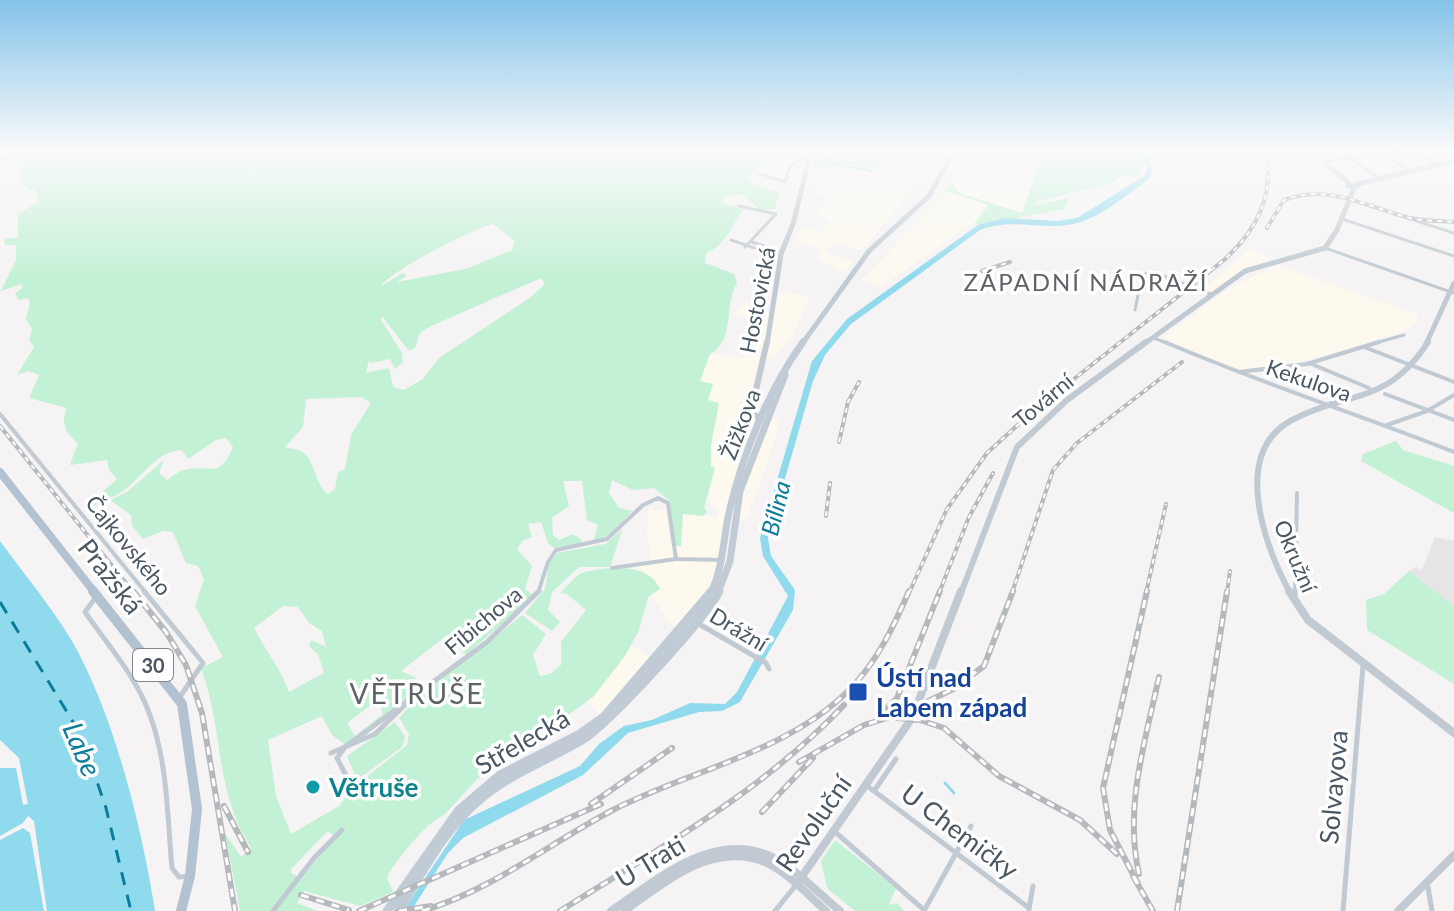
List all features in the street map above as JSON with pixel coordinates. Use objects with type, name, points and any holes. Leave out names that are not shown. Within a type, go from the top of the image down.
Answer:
[{"type":"main road","name":"Žižkova","points":[[596,727],[692,620],[727,575],[740,491],[785,365],[862,260],[931,193]]},
{"type":"main road","name":"Žižkova","points":[[692,620],[712,592],[724,561],[733,497],[761,421],[789,366],[866,261],[935,193]]},
{"type":"main road","name":"Pražská","points":[[0,472],[179,698],[187,718],[197,799],[184,907]]},
{"type":"main road","name":"Střelecká","points":[[387,911],[432,842],[471,798],[512,768],[596,727]]},
{"type":"main road","name":"Střelecká","points":[[398,911],[451,828],[475,803],[514,774],[596,727]]},
{"type":"street","name":"Hostovická","points":[[761,421],[751,411],[766,349],[781,254],[801,193]]},
{"type":"street","points":[[1353,193],[1325,248],[1452,292]]},
{"type":"street","points":[[1351,200],[1454,233]]},
{"type":"street","points":[[739,206],[776,214],[745,247]]},
{"type":"street","points":[[1342,219],[1454,256]]},
{"type":"street","points":[[731,240],[745,247],[781,254]]},
{"type":"street","points":[[752,242],[781,254]]},
{"type":"street","name":"Tovární","points":[[885,758],[917,707],[1017,447],[1067,400],[1253,268],[1325,248]]},
{"type":"street","points":[[1135,310],[1142,275],[1153,272],[1213,295]]},
{"type":"street","name":"Okružní","points":[[1454,283],[1431,344],[1411,365],[1380,390],[1330,404],[1276,430],[1266,442],[1259,462],[1260,518],[1294,600],[1316,628],[1454,733]]},
{"type":"street","points":[[1237,373],[1309,363],[1404,335]]},
{"type":"street","name":"Kekulova","points":[[1154,338],[1237,373],[1330,404],[1454,452]]},
{"type":"street","points":[[1364,347],[1454,382]]},
{"type":"street","points":[[1309,363],[1369,388]]},
{"type":"street","points":[[1385,394],[1454,420]]},
{"type":"street","points":[[1386,425],[1427,411],[1454,395]]},
{"type":"street","points":[[753,401],[771,404]]},
{"type":"street","name":"Čajkovského","points":[[0,414],[203,663],[203,669],[179,698]]},
{"type":"street","points":[[1294,600],[1297,596],[1297,493]]},
{"type":"street","name":"Fibichova","points":[[331,753],[342,751],[388,722],[411,698],[480,648],[533,601],[543,587],[546,563],[556,550],[591,545],[608,538],[649,500],[658,498],[668,503],[676,559]]},
{"type":"street","points":[[612,568],[676,559],[724,561]]},
{"type":"street","points":[[98,595],[85,612],[147,706],[158,743],[172,868],[179,877],[190,876]]},
{"type":"street","name":"Drážní","points":[[692,620],[767,666]]},
{"type":"street","name":"Solvayova","points":[[1343,911],[1363,665]]},
{"type":"street","points":[[342,751],[337,758],[350,783]]},
{"type":"street","name":"Revoluční","points":[[870,788],[885,758]]},
{"type":"street","name":"Revoluční","points":[[775,911],[834,831],[896,759]]},
{"type":"street","name":"U Chemičky","points":[[870,788],[1028,910],[1033,886]]},
{"type":"street","points":[[834,831],[924,910],[971,826]]},
{"type":"street","points":[[273,911],[314,858],[342,830]]},
{"type":"street","name":"U Trati","points":[[611,911],[684,864],[719,849],[760,851],[798,881]]},
{"type":"street","points":[[1398,911],[1410,906],[1427,882],[1454,855]]},
{"type":"street","name":"U Trati","points":[[624,911],[695,865],[728,856],[761,861],[798,881]]},
{"type":"street","points":[[798,881],[826,911]]},
{"type":"street","points":[[798,881],[840,911]]},
{"type":"street","points":[[1427,882],[1432,911]]},
{"type":"shaded area","points":[[816,193],[909,193],[861,251],[833,242],[827,252],[853,261],[844,273],[817,258],[822,249],[796,242],[804,226],[821,232],[830,222],[817,214],[829,197]]},
{"type":"shaded area","points":[[946,193],[1030,193],[1023,213],[1008,209],[980,218],[881,287],[862,280]]},
{"type":"shaded area","points":[[1251,248],[1270,259],[1248,268],[1212,293],[1203,289]]},
{"type":"shaded area","points":[[1277,265],[1416,314],[1419,321],[1403,332],[1300,362],[1238,370],[1161,338],[1231,287]]},
{"type":"shaded area","points":[[779,291],[810,297],[793,334],[774,359],[762,359],[748,408],[780,419],[772,449],[747,519],[724,517],[721,565],[714,581],[677,627],[669,621],[651,595],[660,589],[644,572],[634,568],[653,563],[647,538],[648,510],[666,510],[671,546],[681,546],[683,514],[717,517],[718,512],[708,500],[715,468],[711,466],[711,445],[718,412],[700,382],[710,354],[743,358],[749,337],[763,336],[758,322],[735,314],[743,302],[774,315]]},
{"type":"shaded area","points":[[1435,537],[1454,541],[1454,606],[1409,571],[1416,567],[1422,570]]},
{"type":"shaded area","points":[[632,646],[650,657],[598,715],[587,700]]},
{"type":"green space","points":[[36,193],[779,193],[775,209],[760,210],[741,194],[725,196],[722,203],[743,209],[723,240],[706,253],[705,263],[734,274],[737,283],[723,340],[710,354],[700,381],[713,384],[708,400],[719,403],[711,445],[711,466],[715,468],[704,507],[707,512],[703,516],[683,514],[681,546],[675,546],[670,501],[654,488],[633,490],[612,480],[609,493],[619,508],[632,511],[609,535],[593,542],[598,525],[587,520],[582,481],[563,481],[569,506],[552,518],[553,535],[559,540],[573,534],[582,540],[579,544],[554,548],[548,543],[541,522],[528,524],[532,537],[522,541],[517,549],[532,566],[525,589],[534,596],[466,655],[447,635],[401,671],[415,677],[418,689],[346,745],[332,735],[322,716],[268,740],[276,796],[291,834],[339,806],[355,786],[407,745],[409,734],[399,718],[442,677],[522,615],[546,634],[533,655],[540,676],[550,674],[561,665],[561,642],[586,610],[567,594],[560,593],[578,575],[594,570],[627,568],[647,574],[654,580],[660,589],[648,597],[639,630],[625,656],[593,697],[551,727],[521,738],[481,768],[481,775],[443,816],[421,833],[396,863],[387,878],[393,892],[360,906],[304,891],[297,903],[317,911],[240,911],[225,833],[241,857],[251,848],[231,805],[201,668],[223,657],[195,606],[204,579],[198,566],[186,563],[173,532],[163,531],[143,539],[132,526],[131,515],[110,500],[127,492],[164,460],[159,473],[167,480],[184,470],[218,467],[233,447],[226,438],[216,440],[188,459],[182,450],[173,451],[150,466],[123,491],[93,506],[96,498],[117,479],[109,470],[107,460],[70,465],[78,443],[65,427],[67,408],[29,398],[39,375],[29,371],[17,375],[34,347],[29,339],[32,329],[26,319],[30,302],[28,298],[19,300],[15,293],[23,288],[21,284],[1,291],[16,260],[16,245],[5,245],[4,239],[18,237],[18,214],[38,202]],"holes":[[[493,224],[515,241],[512,250],[465,269],[397,282],[406,276],[403,273],[381,286],[416,260]],[[541,278],[545,284],[531,297],[439,358],[423,379],[404,390],[393,387],[389,368],[366,373],[369,360],[371,363],[390,359],[395,369],[403,362],[402,353],[381,320],[382,316],[409,351],[415,348],[420,333]],[[361,397],[371,403],[351,435],[345,469],[338,472],[335,489],[328,494],[304,453],[285,447],[303,427],[306,399]],[[283,606],[298,607],[309,623],[322,631],[326,647],[311,640],[309,646],[318,654],[324,673],[289,692],[254,628]],[[375,702],[380,703],[383,714],[355,736],[347,723]],[[328,831],[336,838],[300,878],[291,873],[291,869]]]},
{"type":"green space","points":[[951,193],[960,193],[1022,213],[1029,193],[1072,193],[1038,201],[1035,205],[1069,198],[1064,209],[978,225],[975,223],[988,205]]},
{"type":"green space","points":[[1396,441],[1403,450],[1454,466],[1454,513],[1361,461],[1363,454]]},
{"type":"green space","points":[[622,530],[610,567],[579,567],[552,592],[548,610],[560,622],[552,631],[525,613],[545,589],[549,563],[557,553],[605,544]]},
{"type":"green space","points":[[1409,571],[1454,606],[1454,684],[1367,630],[1366,600],[1384,594]]},
{"type":"green space","points":[[395,722],[405,737],[402,747],[357,780],[347,756]]},
{"type":"green space","points":[[835,840],[896,888],[889,905],[897,903],[904,911],[855,911],[827,888],[821,861]]},
{"type":"water","name":"Bílina","points":[[1118,193],[1130,193],[1111,207],[1078,223],[1056,226],[1013,224],[980,230],[851,324],[825,355],[813,381],[768,538],[771,556],[795,590],[793,610],[740,702],[722,711],[699,712],[628,733],[583,775],[463,838],[448,853],[411,911],[403,911],[464,820],[580,766],[599,744],[624,726],[652,720],[690,703],[725,704],[737,692],[788,596],[763,556],[760,538],[812,361],[847,319],[978,225],[1005,218],[1058,221],[1077,218]]},
{"type":"water","name":"Labe","points":[[0,541],[72,641],[101,702],[134,808],[155,911],[47,911],[34,821],[28,816],[23,823],[0,836],[0,768],[16,768],[23,805],[28,804],[19,758],[0,740]]},
{"type":"water","points":[[23,828],[30,833],[44,911],[0,911],[0,840]]},
{"type":"waterway","points":[[945,783],[954,793]]},
{"type":"ferry route","points":[[0,602],[81,735],[106,808],[131,911]]},
{"type":"railway","points":[[909,593],[947,509],[987,453],[1031,413],[1224,260],[1254,224],[1266,193]]},
{"type":"railway","points":[[1267,228],[1284,200],[1317,194],[1348,198],[1410,218],[1454,222]]},
{"type":"railway","points":[[982,271],[1010,262]]},
{"type":"railway","points":[[1012,593],[1053,470],[1077,443],[1182,362]]},
{"type":"railway","points":[[839,442],[848,402],[859,382]]},
{"type":"railway","points":[[0,426],[134,593]]},
{"type":"railway","points":[[939,593],[969,517],[993,473]]},
{"type":"railway","points":[[826,516],[830,483]]},
{"type":"railway","points":[[1146,593],[1166,504]]},
{"type":"railway","points":[[1227,593],[1230,571]]},
{"type":"railway","points":[[133,591],[166,632],[186,665],[202,713],[235,911]]},
{"type":"railway","points":[[422,911],[496,879],[611,811],[766,745],[824,712],[868,668],[891,630],[909,591]]},
{"type":"railway","points":[[878,717],[897,698],[940,591]]},
{"type":"railway","points":[[799,762],[864,725],[904,713],[953,689],[984,666],[1013,591]]},
{"type":"railway","points":[[1138,884],[1110,830],[1103,788],[1147,591]]},
{"type":"railway","points":[[1177,911],[1227,591]]},
{"type":"railway","points":[[1139,874],[1135,849],[1135,799],[1159,677]]},
{"type":"railway","points":[[560,911],[744,792],[779,765],[844,705]]},
{"type":"railway","points":[[897,718],[920,720],[944,728],[999,776],[1080,820],[1117,854]]},
{"type":"railway","points":[[591,804],[672,748]]},
{"type":"railway","points":[[762,812],[813,758]]},
{"type":"railway","points":[[359,911],[601,804]]},
{"type":"railway","points":[[224,806],[248,852]]},
{"type":"railway","points":[[1133,876],[1153,911]]},
{"type":"railway","points":[[301,895],[349,910]]},
{"type":"railway","points":[[399,911],[431,906]]},
{"type":"place","name":"Ústí nad Labem západ","points":[[858,692]]},
{"type":"place","name":"Větruše","points":[[313,787]]},
{"type":"district","name":"ZÁPADNÍ NÁDRAŽÍ","points":[[1086,281]]},
{"type":"district","name":"VĚTRUŠE","points":[[417,693]]}]
